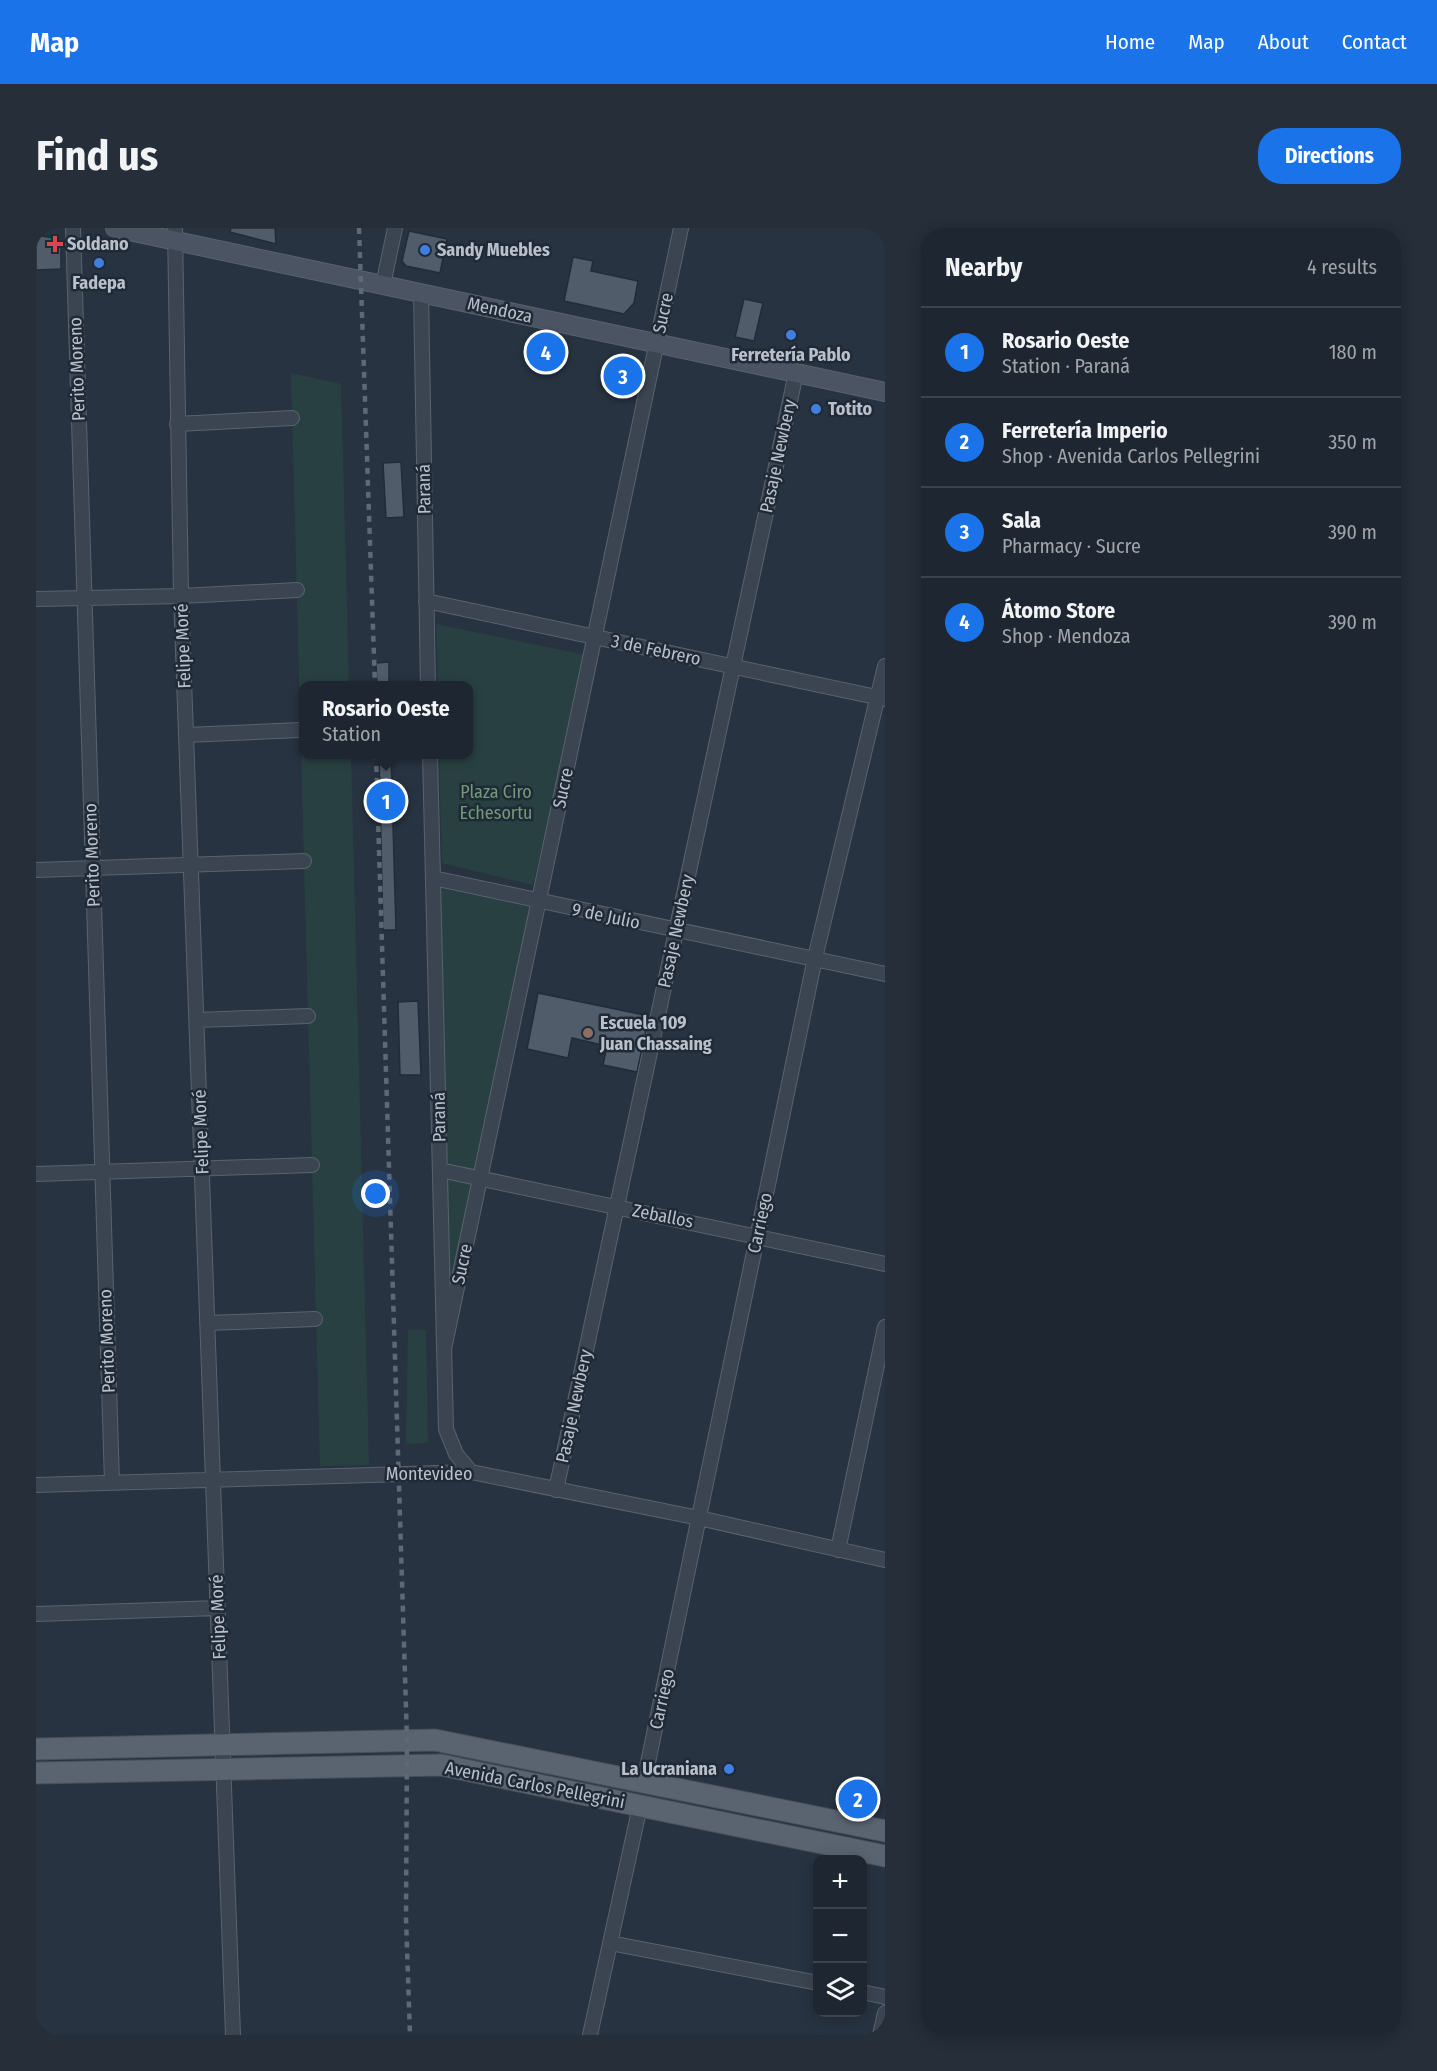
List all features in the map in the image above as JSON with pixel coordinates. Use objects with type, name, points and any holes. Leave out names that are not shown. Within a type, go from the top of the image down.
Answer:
[{"type":"main road","name":"Mendoza","points":[[115,228],[174,234],[383,285],[885,392]]},
{"type":"main road","name":"Avenida Carlos Pellegrini","points":[[36,1749],[435,1740],[885,1831]]},
{"type":"main road","name":"Avenida Carlos Pellegrini","points":[[36,1773],[441,1765],[885,1856]]},
{"type":"street","name":"Perito Moreno","points":[[73,228],[112,1482]]},
{"type":"street","points":[[383,285],[395,228]]},
{"type":"street","name":"Sucre","points":[[444,1349],[681,228]]},
{"type":"street","name":"Felipe Moré","points":[[174,234],[181,596],[232,2035]]},
{"type":"street","name":"Paraná","points":[[421,293],[428,681]]},
{"type":"street","name":"Pasaje Newbery","points":[[556,1490],[796,373]]},
{"type":"street","points":[[177,424],[292,418]]},
{"type":"street","points":[[36,599],[181,596],[297,590]]},
{"type":"street","name":"3 de Febrero","points":[[426,601],[882,698]]},
{"type":"street","name":"Carriego","points":[[644,1782],[815,958],[882,698],[885,666]]},
{"type":"street","points":[[186,735],[299,730]]},
{"type":"street","name":"Paraná","points":[[430,759],[446,1428],[456,1454],[471,1472]]},
{"type":"street","points":[[36,870],[304,861]]},
{"type":"street","name":"9 de Julio","points":[[433,878],[885,974]]},
{"type":"street","points":[[196,1020],[308,1016]]},
{"type":"street","points":[[36,1174],[312,1165]]},
{"type":"street","name":"Zeballos","points":[[440,1170],[885,1264]]},
{"type":"street","points":[[207,1323],[315,1319]]},
{"type":"street","points":[[838,1550],[885,1327]]},
{"type":"street","name":"Montevideo","points":[[36,1485],[471,1472],[699,1518],[885,1560]]},
{"type":"street","points":[[36,1614],[218,1608]]},
{"type":"street","points":[[590,2035],[640,1806]]},
{"type":"street","points":[[610,1943],[813,1982]]},
{"type":"street","points":[[867,1993],[885,1997]]},
{"type":"street","points":[[880,2035],[885,2013]]},
{"type":"green space","points":[[291,373],[341,384],[349,681],[299,681]]},
{"type":"green space","name":"Plaza Ciro Echesortu","points":[[436,624],[586,655],[533,885],[442,863],[439,759],[473,759],[473,681],[438,681]]},
{"type":"green space","points":[[301,759],[351,759],[369,1465],[320,1466]]},
{"type":"green space","points":[[439,888],[532,907],[479,1171],[444,1164]]},
{"type":"green space","points":[[445,1178],[473,1183],[448,1307]]},
{"type":"green space","points":[[408,1330],[426,1330],[428,1443],[406,1444]]},
{"type":"building","points":[[231,228],[275,228],[276,244],[230,232]]},
{"type":"building","name":"Sandy Muebles","points":[[409,231],[447,239],[440,273],[406,266],[402,261]]},
{"type":"building","points":[[36,235],[53,238],[61,248],[61,269],[36,270]]},
{"type":"building","points":[[573,257],[593,261],[591,271],[638,281],[634,303],[624,314],[564,301]]},
{"type":"building","points":[[744,299],[763,303],[754,341],[735,337]]},
{"type":"building","points":[[401,462],[404,517],[386,518],[383,463]]},
{"type":"building","points":[[389,662],[389,681],[377,681],[376,663]]},
{"type":"building","points":[[379,759],[391,759],[396,930],[383,930]]},
{"type":"building","name":"Escuela 109 Juan Chassaing","points":[[538,993],[649,1016],[637,1072],[603,1065],[607,1046],[572,1038],[568,1058],[527,1049]]},
{"type":"building","points":[[418,1001],[421,1075],[400,1075],[398,1002]]},
{"type":"railway","points":[[359,228],[375,681]]},
{"type":"railway","points":[[376,759],[407,1740],[406,1918],[410,2035]]},
{"type":"place","name":"Soldano","points":[[55,244]]},
{"type":"place","name":"Sandy Muebles","points":[[425,250]]},
{"type":"place","name":"Fadepa","points":[[99,263]]},
{"type":"place","name":"Ferretería Pablo","points":[[791,335]]},
{"type":"place","name":"Átomo Store","points":[[546,352]]},
{"type":"place","name":"Sala","points":[[623,376]]},
{"type":"place","name":"Totito","points":[[816,409]]},
{"type":"place","name":"Rosario Oeste","points":[[386,801]]},
{"type":"place","name":"Escuela 109 Juan Chassaing","points":[[588,1033]]},
{"type":"place","name":"La Ucraniana","points":[[729,1769]]},
{"type":"place","name":"Ferretería Imperio","points":[[858,1799]]}]
